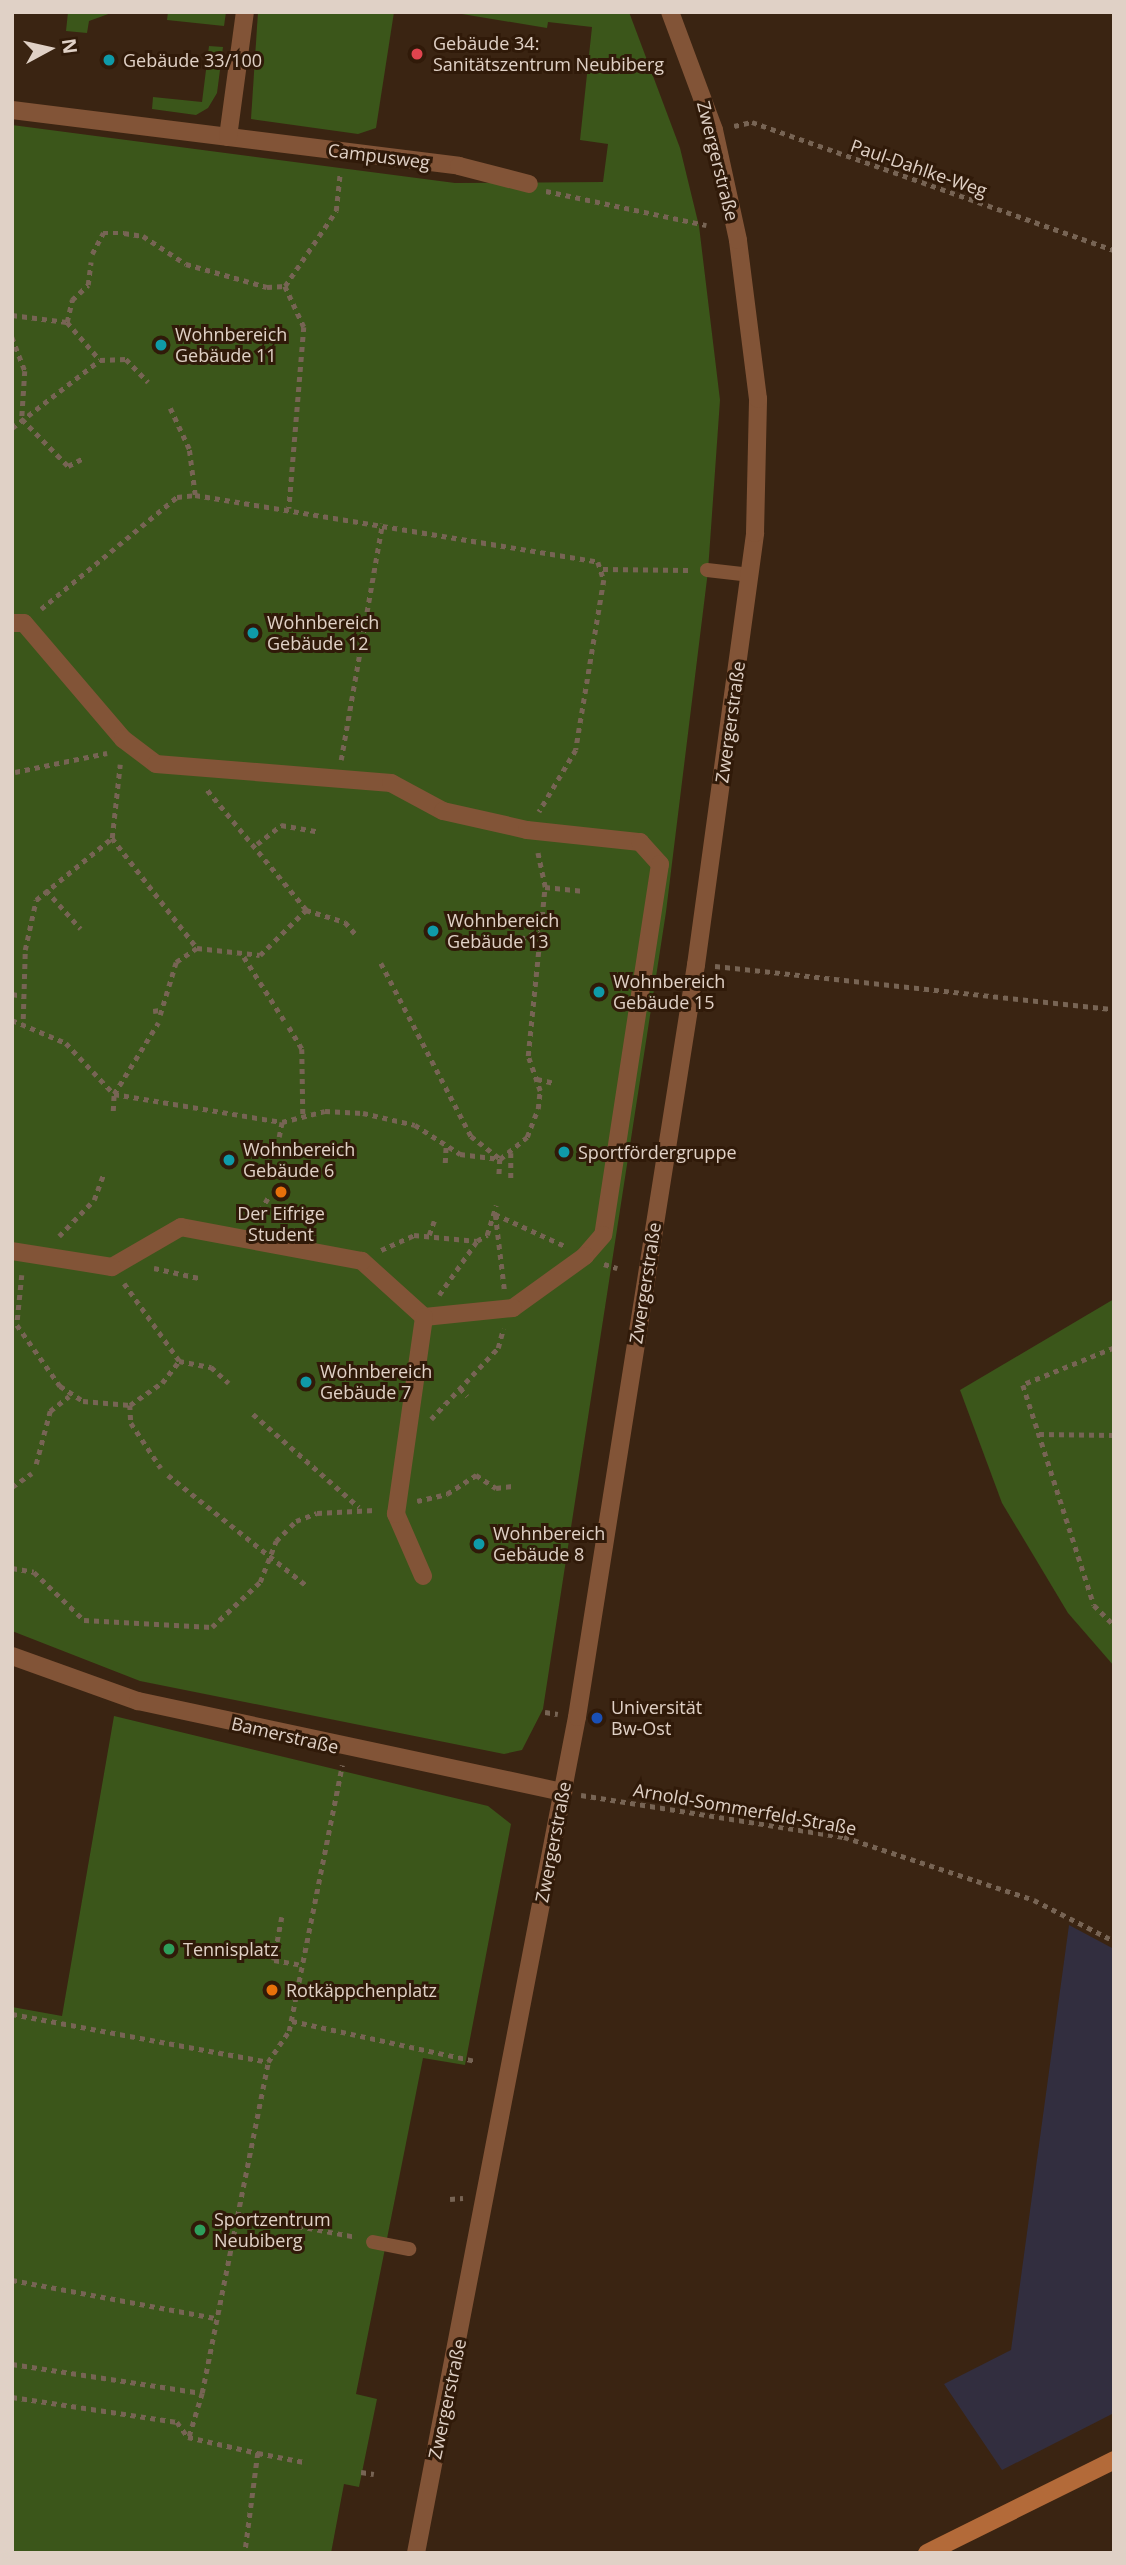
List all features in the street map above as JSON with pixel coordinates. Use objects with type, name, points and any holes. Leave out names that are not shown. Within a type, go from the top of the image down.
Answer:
[{"type":"main road","points":[[926,2553],[1114,2460]]},
{"type":"street","points":[[228,137],[245,12]]},
{"type":"street","name":"Zwergerstraße","points":[[415,2553],[563,1792],[696,965],[751,575],[760,492],[758,399],[738,240],[714,130],[670,12]]},
{"type":"street","name":"Campusweg","points":[[12,110],[459,166],[529,184]]},
{"type":"street","points":[[18,623],[138,755],[195,767],[391,783],[443,811],[527,830],[640,842],[660,864],[603,1235],[585,1256],[505,1311],[424,1317],[362,1261],[181,1227],[136,1250],[112,1267],[26,1253]]},
{"type":"street","points":[[423,1576],[397,1507],[424,1317]]},
{"type":"street","name":"Bamerstraße","points":[[12,1656],[138,1701],[345,1749],[563,1792]]},
{"type":"lane","points":[[707,570],[751,575]]},
{"type":"lane","points":[[373,2242],[410,2249]]},
{"type":"path","name":"Paul-Dahlke-Weg","points":[[714,130],[752,122],[1114,250]]},
{"type":"path","points":[[285,286],[336,211],[342,151]]},
{"type":"path","points":[[529,184],[706,225]]},
{"type":"path","points":[[92,254],[103,233],[143,236],[186,264],[267,287],[285,286]]},
{"type":"path","points":[[67,322],[72,300],[89,285],[91,263],[98,264]]},
{"type":"path","points":[[285,286],[303,316],[295,390],[289,508]]},
{"type":"path","points":[[12,315],[67,322],[100,360]]},
{"type":"path","points":[[12,337],[25,371],[22,419],[68,466],[84,458]]},
{"type":"path","points":[[12,428],[100,360],[126,359],[148,382]]},
{"type":"path","points":[[170,408],[189,449],[195,495]]},
{"type":"path","points":[[18,623],[177,497],[195,495],[589,558],[603,569],[707,570]]},
{"type":"path","points":[[339,779],[382,524]]},
{"type":"path","points":[[12,1020],[23,1019],[66,1043],[114,1094],[282,1122],[303,1116],[345,1111],[395,1120],[446,1146],[500,1159],[511,1153],[527,1137],[538,1109],[537,1079],[528,1056],[545,887],[527,830],[576,750],[603,569]]},
{"type":"path","points":[[15,772],[122,750],[112,838],[197,948]]},
{"type":"path","points":[[195,767],[225,817],[257,844],[306,910],[345,922],[357,936]]},
{"type":"path","points":[[257,844],[281,825],[318,832]]},
{"type":"path","points":[[23,1019],[29,922],[46,890],[112,838]]},
{"type":"path","points":[[545,887],[584,891]]},
{"type":"path","points":[[46,890],[81,929]]},
{"type":"path","points":[[153,1011],[160,1012],[176,961],[197,948],[243,956],[260,955],[306,910]]},
{"type":"path","points":[[502,947],[540,931]]},
{"type":"path","points":[[243,956],[281,1020]]},
{"type":"path","points":[[381,963],[471,1136],[500,1159]]},
{"type":"path","points":[[707,966],[1114,1009]]},
{"type":"path","points":[[12,994],[23,996]]},
{"type":"path","points":[[113,1111],[114,1094],[158,1023]]},
{"type":"path","points":[[289,1027],[302,1049],[303,1116]]},
{"type":"path","points":[[537,1079],[555,1083]]},
{"type":"path","points":[[279,1137],[282,1122]]},
{"type":"path","points":[[445,1163],[446,1146]]},
{"type":"path","points":[[511,1153],[511,1178]]},
{"type":"path","points":[[499,1176],[500,1159]]},
{"type":"path","points":[[104,1172],[94,1200],[26,1253],[17,1325],[69,1396],[130,1405],[162,1383],[179,1361]]},
{"type":"path","points":[[407,1438],[498,1348],[505,1311],[496,1205]]},
{"type":"path","points":[[495,1214],[585,1256]]},
{"type":"path","points":[[424,1317],[495,1214]]},
{"type":"path","points":[[429,1235],[434,1221]]},
{"type":"path","points":[[362,1261],[398,1240],[429,1235],[477,1241]]},
{"type":"path","points":[[136,1250],[158,1272],[199,1278]]},
{"type":"path","points":[[112,1267],[179,1361],[211,1367],[229,1383]]},
{"type":"path","points":[[1114,1348],[1023,1385],[1094,1605],[1114,1625]]},
{"type":"path","points":[[460,1388],[467,1396]]},
{"type":"path","points":[[34,1462],[50,1411],[69,1396]]},
{"type":"path","points":[[130,1405],[131,1423],[158,1468]]},
{"type":"path","points":[[253,1414],[359,1507]]},
{"type":"path","points":[[1039,1434],[1114,1435]]},
{"type":"path","points":[[12,1487],[32,1473]]},
{"type":"path","points":[[168,1475],[239,1538],[270,1554],[307,1586]]},
{"type":"path","points":[[12,1567],[34,1572],[84,1620],[212,1627],[260,1582],[270,1554],[296,1521],[359,1507],[397,1507],[434,1500],[476,1475],[496,1488],[513,1486]]},
{"type":"path","points":[[188,2437],[202,2393],[268,2062],[292,2021],[345,1749]]},
{"type":"path","name":"Arnold-Sommerfeld-Straße","points":[[563,1792],[844,1836],[1034,1900],[1114,1941]]},
{"type":"path","points":[[282,1917],[274,1960],[302,1965]]},
{"type":"path","points":[[12,2014],[268,2062]]},
{"type":"path","points":[[292,2021],[475,2062]]},
{"type":"path","points":[[239,2214],[373,2242]]},
{"type":"path","points":[[12,2280],[216,2318]]},
{"type":"path","points":[[12,2364],[202,2393]]},
{"type":"path","points":[[12,2397],[177,2423],[188,2437],[304,2462]]},
{"type":"path","points":[[245,2553],[258,2454]]},
{"type":"path","points":[[361,2472],[374,2474]]},
{"type":"shaded area","points":[[1069,1925],[1114,1949],[1114,2413],[1002,2470],[944,2384],[1011,2350]]},
{"type":"green space","points":[[68,12],[114,12],[89,21],[87,33],[66,31]]},
{"type":"green space","points":[[168,12],[226,12],[224,26],[167,20]]},
{"type":"green space","points":[[258,12],[394,12],[376,128],[358,134],[251,119]]},
{"type":"green space","points":[[450,12],[629,12],[680,148],[699,226],[720,400],[708,571],[666,912],[543,1709],[522,1750],[504,1754],[140,1681],[12,1631],[12,125],[455,183],[603,182],[608,144],[580,140],[592,27],[548,22],[547,28]]},
{"type":"green space","points":[[209,46],[223,47],[217,93],[208,108],[196,115],[152,109],[153,97],[202,102]]},
{"type":"green space","points":[[1114,1299],[1114,1666],[1068,1613],[1002,1503],[960,1390]]},
{"type":"green space","name":"Sportzentrum Neubiberg","points":[[114,1716],[488,1806],[511,1824],[465,2065],[423,2058],[356,2394],[377,2399],[359,2487],[344,2484],[331,2553],[12,2553],[12,2007],[62,2016]]},
{"type":"place","name":"Gebäude 34: Sanitätszentrum Neubiberg","points":[[417,54]]},
{"type":"place","name":"Gebäude 33/100","points":[[109,60]]},
{"type":"place","name":"Wohnbereich Gebäude 11","points":[[161,345]]},
{"type":"place","name":"Wohnbereich Gebäude 12","points":[[253,633]]},
{"type":"place","name":"Wohnbereich Gebäude 13","points":[[433,931]]},
{"type":"place","name":"Wohnbereich Gebäude 15","points":[[599,992]]},
{"type":"place","name":"Sportfördergruppe","points":[[564,1152]]},
{"type":"place","name":"Wohnbereich Gebäude 6","points":[[229,1160]]},
{"type":"place","name":"Der Eifrige Student","points":[[281,1192]]},
{"type":"place","name":"Wohnbereich Gebäude 7","points":[[306,1382]]},
{"type":"place","name":"Wohnbereich Gebäude 8","points":[[479,1544]]},
{"type":"place","name":"Universität Bw-Ost","points":[[597,1718]]},
{"type":"place","name":"Tennisplatz","points":[[169,1949]]},
{"type":"place","name":"Rotkäppchenplatz","points":[[272,1990]]},
{"type":"place","name":"Sportzentrum Neubiberg","points":[[200,2230]]}]
